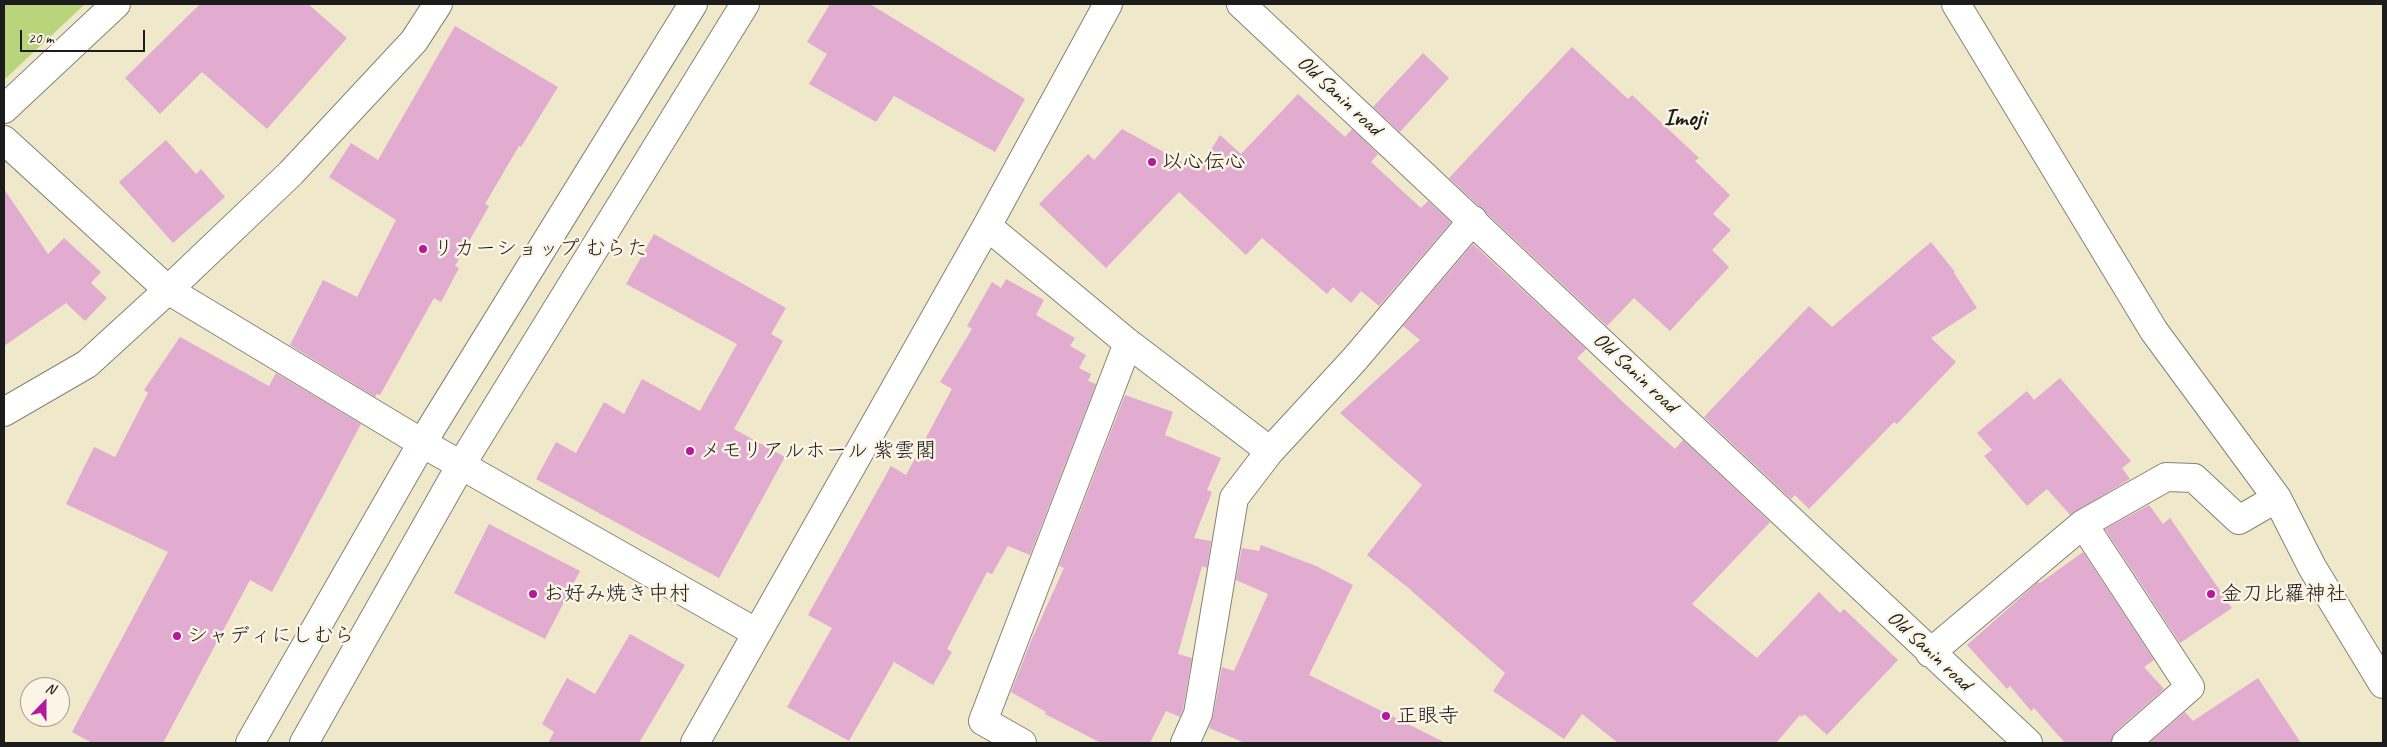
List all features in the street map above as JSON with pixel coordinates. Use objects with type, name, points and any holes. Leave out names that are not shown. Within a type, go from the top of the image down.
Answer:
[{"type":"street","points":[[4,109],[116,4]]},
{"type":"street","points":[[4,412],[87,364],[168,290],[291,173],[414,40],[438,4]]},
{"type":"street","points":[[250,743],[422,443],[693,4]]},
{"type":"street","points":[[304,743],[461,465],[745,4]]},
{"type":"street","points":[[695,743],[987,226],[1108,4]]},
{"type":"street","name":"Old Sanin road","points":[[1241,4],[2028,743]]},
{"type":"street","points":[[1956,4],[2154,330],[2278,498],[2312,567],[2383,684]]},
{"type":"street","points":[[4,140],[168,290],[422,443],[757,633]]},
{"type":"street","points":[[1185,743],[1198,714],[1234,498],[1270,452],[1354,360],[1473,220]]},
{"type":"street","points":[[987,226],[1128,343],[1270,452]]},
{"type":"street","points":[[1022,743],[983,721],[1128,343]]},
{"type":"street","points":[[1930,653],[2084,524],[2166,477],[2194,478],[2239,520],[2278,498]]},
{"type":"street","points":[[2084,524],[2190,687],[2126,743]]},
{"type":"green space","points":[[4,4],[85,4],[4,80]]},
{"type":"building","points":[[200,4],[308,4],[347,38],[267,129],[202,72],[160,114],[125,78]]},
{"type":"building","points":[[830,4],[870,4],[1025,99],[995,152],[894,96],[876,122],[809,84],[827,54],[807,42]]},
{"type":"building","points":[[455,26],[558,87],[521,147],[519,146],[485,204],[489,206],[455,266],[459,268],[441,302],[434,298],[380,395],[377,394],[375,397],[290,345],[323,280],[357,297],[396,220],[329,177],[351,143],[378,160]]},
{"type":"building","points":[[1572,47],[1628,99],[1632,95],[1699,158],[1695,161],[1730,195],[1713,214],[1731,230],[1712,250],[1729,267],[1670,331],[1634,298],[1607,326],[1449,178]]},
{"type":"building","points":[[1423,53],[1449,78],[1400,132],[1373,107]]},
{"type":"building","points":[[1298,94],[1345,137],[1352,129],[1378,154],[1371,162],[1421,208],[1428,201],[1451,222],[1379,306],[1361,291],[1351,303],[1333,287],[1327,294],[1262,238],[1246,255],[1179,192],[1106,268],[1039,204],[1088,154],[1094,160],[1122,129],[1198,171],[1220,135],[1241,154]]},
{"type":"building","points":[[166,140],[196,174],[201,169],[225,197],[173,243],[119,182]]},
{"type":"building","points":[[4,189],[48,254],[64,238],[101,272],[91,283],[107,298],[85,321],[66,303],[4,346]]},
{"type":"building","points":[[654,234],[786,308],[771,334],[783,341],[734,429],[785,457],[719,578],[536,479],[556,442],[576,453],[604,402],[624,414],[642,379],[700,411],[737,344],[626,284]]},
{"type":"building","points":[[1931,242],[1955,272],[1977,308],[1931,338],[1956,362],[1897,424],[1894,422],[1809,509],[1795,495],[1791,499],[1704,417],[1809,306],[1832,327]]},
{"type":"building","points":[[1473,244],[1586,349],[1577,358],[1624,403],[1675,449],[1683,440],[1770,522],[1692,604],[1757,658],[1819,592],[1840,613],[1844,609],[1898,660],[1827,735],[1804,714],[1802,717],[1800,715],[1776,743],[1618,743],[1582,714],[1564,739],[1493,691],[1505,673],[1406,586],[1367,555],[1422,485],[1340,413],[1420,340],[1403,326]]},
{"type":"building","points":[[1006,279],[1044,300],[1036,315],[1075,338],[1070,346],[1086,355],[1079,368],[1091,374],[1088,381],[1096,384],[1030,555],[1008,546],[992,574],[987,572],[947,649],[952,652],[933,685],[894,662],[849,741],[787,707],[832,628],[808,615],[891,466],[906,475],[952,389],[940,382],[972,329],[967,326],[992,282],[1001,288]]},
{"type":"building","points":[[180,337],[269,386],[276,373],[361,424],[272,592],[250,580],[163,743],[92,743],[72,732],[168,552],[66,504],[94,447],[115,457],[148,393],[144,390]]},
{"type":"building","points":[[2060,378],[2131,461],[2122,468],[2130,479],[2070,515],[2047,489],[2027,506],[1984,456],[1992,450],[1977,433],[2027,391],[2034,400]]},
{"type":"building","points":[[1125,395],[1173,412],[1165,435],[1221,458],[1207,490],[1212,492],[1194,538],[1211,541],[1207,568],[1202,566],[1178,654],[1192,658],[1183,709],[1180,717],[1166,711],[1150,743],[1101,743],[1045,714],[1046,712],[1011,692],[1031,641],[1064,568],[1059,566]]},
{"type":"building","points":[[2149,505],[2163,524],[2170,518],[2232,608],[2180,643],[2105,529]]},
{"type":"building","points":[[489,524],[580,571],[545,639],[454,593]]},
{"type":"building","points":[[1261,545],[1316,566],[1353,585],[1309,675],[1446,743],[1245,743],[1209,728],[1213,717],[1222,667],[1234,671],[1268,594],[1236,580],[1242,548],[1259,551]]},
{"type":"building","points":[[2083,552],[2154,660],[2144,667],[2164,689],[2116,731],[2111,743],[2065,743],[2034,708],[2031,711],[2010,686],[2007,689],[1967,645],[2038,582],[2040,583]]},
{"type":"building","points":[[630,634],[685,665],[639,743],[548,743],[554,732],[542,724],[567,678],[595,694]]},
{"type":"building","points":[[2258,678],[2301,743],[2149,743],[2185,712],[2193,721]]},
{"type":"place","name":"以心伝心","points":[[1152,162]]},
{"type":"place","name":"リカーショップ むらた","points":[[423,249]]},
{"type":"place","name":"メモリアルホール 紫雲閣","points":[[690,451]]},
{"type":"place","name":"お好み焼き中村","points":[[533,594]]},
{"type":"place","name":"金刀比羅神社","points":[[2211,594]]},
{"type":"place","name":"シャディにしむら","points":[[177,636]]},
{"type":"place","name":"正眼寺","points":[[1386,716]]},
{"type":"district","name":"Imoji","points":[[1685,119]]}]
